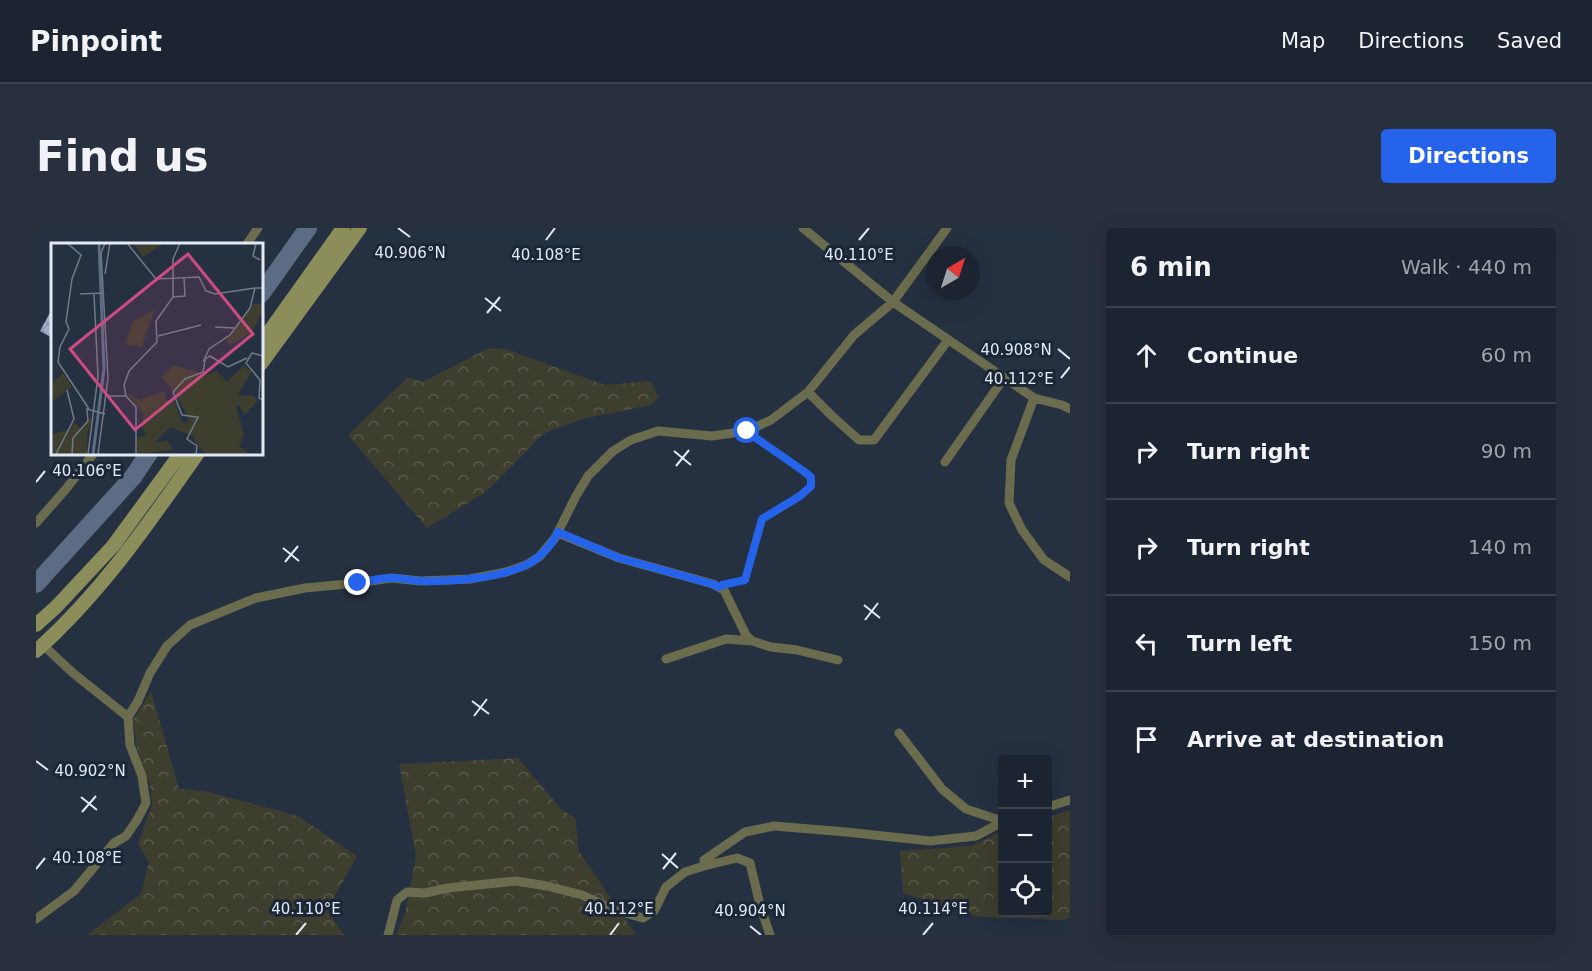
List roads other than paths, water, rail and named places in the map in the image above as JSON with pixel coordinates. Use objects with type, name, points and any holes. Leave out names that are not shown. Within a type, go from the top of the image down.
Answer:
[{"type":"main road","points":[[262,342],[343,228]]},
{"type":"main road","points":[[262,363],[360,228]]},
{"type":"main road","points":[[36,625],[113,546],[180,454]]},
{"type":"main road","points":[[39,648],[104,582],[197,454]]},
{"type":"street","points":[[248,243],[258,228]]},
{"type":"street","points":[[803,228],[893,302],[1004,378],[1034,398],[1070,409]]},
{"type":"street","points":[[36,919],[74,891],[114,843],[126,836],[146,803],[142,776],[130,745],[128,717],[167,646],[190,625],[256,597],[305,588],[391,578],[421,581],[470,579],[506,572],[526,565],[539,557],[555,538],[588,476],[613,451],[631,440],[658,431],[712,436],[750,429],[771,420],[808,392],[854,335],[893,302],[947,228]]},
{"type":"street","points":[[808,392],[859,440],[874,440],[948,340]]},
{"type":"street","points":[[945,462],[1004,378]]},
{"type":"street","points":[[1034,398],[1011,460],[1009,503],[1022,530],[1044,560],[1070,577]]},
{"type":"street","points":[[36,523],[93,454]]},
{"type":"street","points":[[558,532],[619,558],[719,587],[724,590],[746,635],[752,641]]},
{"type":"street","points":[[666,659],[726,639],[752,641],[838,660]]},
{"type":"street","points":[[39,648],[128,717]]},
{"type":"street","points":[[899,733],[942,789],[966,808],[998,820]]},
{"type":"street","points":[[1052,805],[1070,800]]},
{"type":"street","points":[[704,866],[704,860],[745,832],[774,826],[930,841],[976,836],[998,823]]},
{"type":"street","points":[[388,935],[397,900],[407,892],[425,893],[448,888],[516,881],[582,895],[618,911],[643,918],[654,911],[666,887],[685,872],[737,858],[750,863],[762,913],[770,935]]},
{"type":"waterway","points":[[262,293],[308,228]]},
{"type":"waterway","points":[[36,584],[133,477],[148,454]]}]
